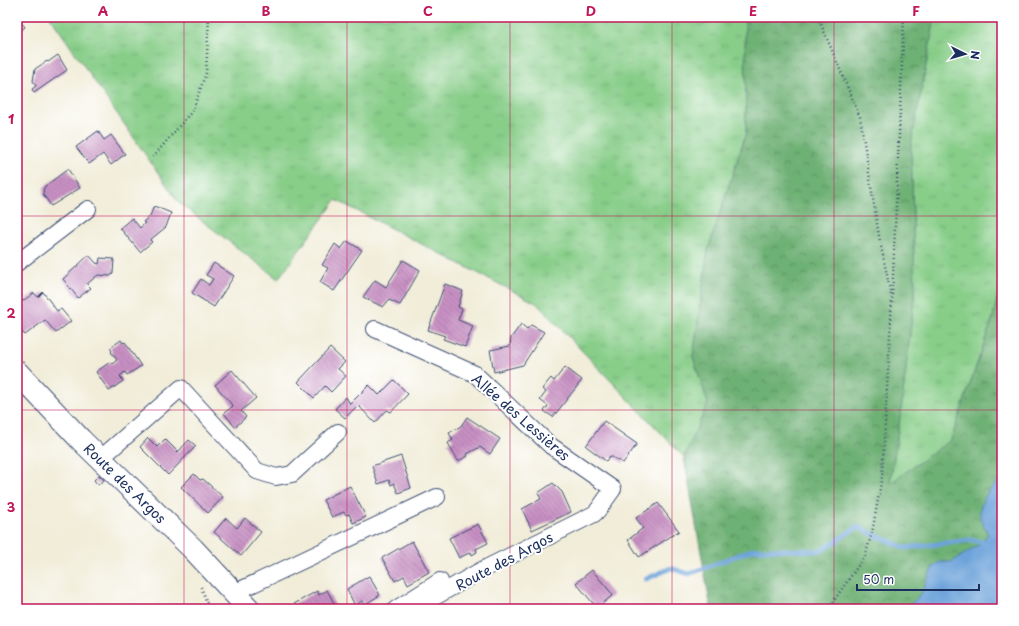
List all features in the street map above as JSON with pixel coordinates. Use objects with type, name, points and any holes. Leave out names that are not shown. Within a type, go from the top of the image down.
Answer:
[{"type":"street","points":[[17,263],[88,209]]},
{"type":"street","name":"Allée des Lessières","points":[[375,329],[475,374],[551,446],[613,490],[594,514]]},
{"type":"street","name":"Route des Argos","points":[[17,372],[100,458],[193,550],[249,609]]},
{"type":"street","points":[[100,458],[181,388],[256,471],[276,477],[292,474],[338,432]]},
{"type":"street","points":[[234,593],[437,497]]},
{"type":"street","name":"Route des Argos","points":[[414,609],[480,571],[594,514]]},
{"type":"street","points":[[396,609],[440,581]]},
{"type":"path","points":[[153,157],[193,110],[206,73],[210,17]]},
{"type":"path","points":[[818,17],[860,117],[879,236],[892,299]]},
{"type":"path","points":[[828,609],[864,556],[872,533],[882,477],[892,299],[904,17]]},
{"type":"green space","points":[[50,17],[745,17],[746,133],[708,250],[693,357],[708,403],[684,457],[536,303],[336,200],[278,279],[179,203]]},
{"type":"green space","points":[[745,17],[935,17],[911,145],[915,291],[901,411],[890,483],[951,440],[993,317],[1002,278],[1002,609],[711,609],[684,457],[708,403],[693,357],[708,250],[746,133]]},
{"type":"green space","points":[[935,17],[1002,17],[1002,278],[993,317],[951,440],[890,484],[901,411],[915,291],[911,145]]},
{"type":"water","points":[[1002,478],[1002,609],[906,609],[921,594],[933,567],[940,562],[952,562],[980,544],[988,534],[980,516],[981,505],[986,495]]},
{"type":"building","points":[[17,17],[25,27],[17,33]]},
{"type":"building","points":[[58,55],[67,70],[34,93],[32,89],[36,86],[33,81],[35,69]]},
{"type":"building","points":[[98,131],[104,140],[111,135],[125,154],[111,165],[103,154],[89,164],[76,147]]},
{"type":"building","points":[[68,169],[80,188],[51,206],[43,194],[44,187]]},
{"type":"building","points":[[154,206],[171,213],[166,227],[150,240],[152,242],[140,252],[120,228],[132,218],[140,228],[145,223],[143,222],[150,216]]},
{"type":"building","points":[[347,241],[362,250],[334,291],[320,282],[328,268],[322,265],[335,244],[341,249]]},
{"type":"building","points":[[89,255],[96,263],[99,264],[100,258],[114,259],[113,274],[110,276],[98,275],[87,284],[91,288],[78,298],[63,279]]},
{"type":"building","points":[[403,260],[420,270],[400,305],[389,300],[383,307],[363,297],[375,280],[386,287]]},
{"type":"building","points":[[214,263],[234,276],[214,307],[192,293],[201,279],[209,285],[213,279],[206,275]]},
{"type":"building","points":[[445,284],[463,291],[458,307],[462,309],[458,320],[473,326],[465,347],[443,339],[445,336],[428,330]]},
{"type":"building","points":[[43,292],[57,311],[61,309],[71,321],[56,333],[45,320],[25,335],[17,327],[17,305],[34,293],[38,297]]},
{"type":"building","points":[[521,324],[527,329],[531,325],[544,332],[523,365],[494,372],[490,350],[510,346],[511,338]]},
{"type":"building","points":[[121,340],[123,343],[125,342],[141,366],[127,375],[125,372],[120,376],[123,381],[109,391],[96,372],[110,362],[112,364],[117,360],[110,348]]},
{"type":"building","points":[[330,348],[345,362],[338,369],[346,376],[331,392],[325,386],[314,398],[298,382]]},
{"type":"building","points":[[565,367],[582,380],[553,417],[544,411],[548,406],[540,400],[546,392],[542,389],[551,378],[554,381]]},
{"type":"building","points":[[232,370],[256,398],[241,411],[246,417],[235,427],[224,413],[233,406],[215,385]]},
{"type":"building","points":[[394,380],[408,394],[391,412],[387,410],[375,423],[358,405],[345,418],[335,409],[346,397],[350,404],[369,385],[379,395]]},
{"type":"building","points":[[467,417],[500,439],[490,454],[480,447],[458,461],[448,443],[453,440],[449,433],[461,426]]},
{"type":"building","points":[[604,421],[637,444],[623,463],[610,456],[606,461],[586,446]]},
{"type":"building","points":[[148,438],[157,447],[165,439],[178,452],[189,440],[196,446],[168,475],[140,447]]},
{"type":"building","points":[[401,456],[411,488],[398,493],[394,483],[391,485],[389,480],[378,484],[372,466]]},
{"type":"building","points":[[194,474],[200,480],[203,479],[223,497],[208,513],[181,487]]},
{"type":"building","points":[[99,475],[104,480],[98,485],[94,480]]},
{"type":"building","points":[[553,483],[562,492],[571,512],[532,530],[522,509],[541,499],[538,493]]},
{"type":"building","points":[[350,486],[366,517],[353,523],[349,514],[346,515],[344,512],[332,517],[323,500]]},
{"type":"building","points":[[658,503],[679,531],[639,557],[628,540],[643,528],[636,518]]},
{"type":"building","points":[[226,518],[237,528],[245,518],[261,532],[241,556],[214,532]]},
{"type":"building","points":[[478,524],[488,543],[476,549],[477,552],[472,555],[471,552],[459,558],[449,538]]},
{"type":"building","points":[[412,541],[429,572],[408,584],[404,576],[395,581],[382,558]]},
{"type":"building","points":[[592,570],[613,595],[597,608],[576,583]]},
{"type":"building","points":[[369,576],[380,595],[364,605],[362,601],[355,606],[347,589]]},
{"type":"building","points":[[327,590],[337,609],[292,609],[296,607],[294,604],[317,591],[319,595]]},
{"type":"waterway","points":[[646,579],[671,568],[689,574],[754,549],[821,551],[857,527],[905,548],[971,540],[988,543]]}]
